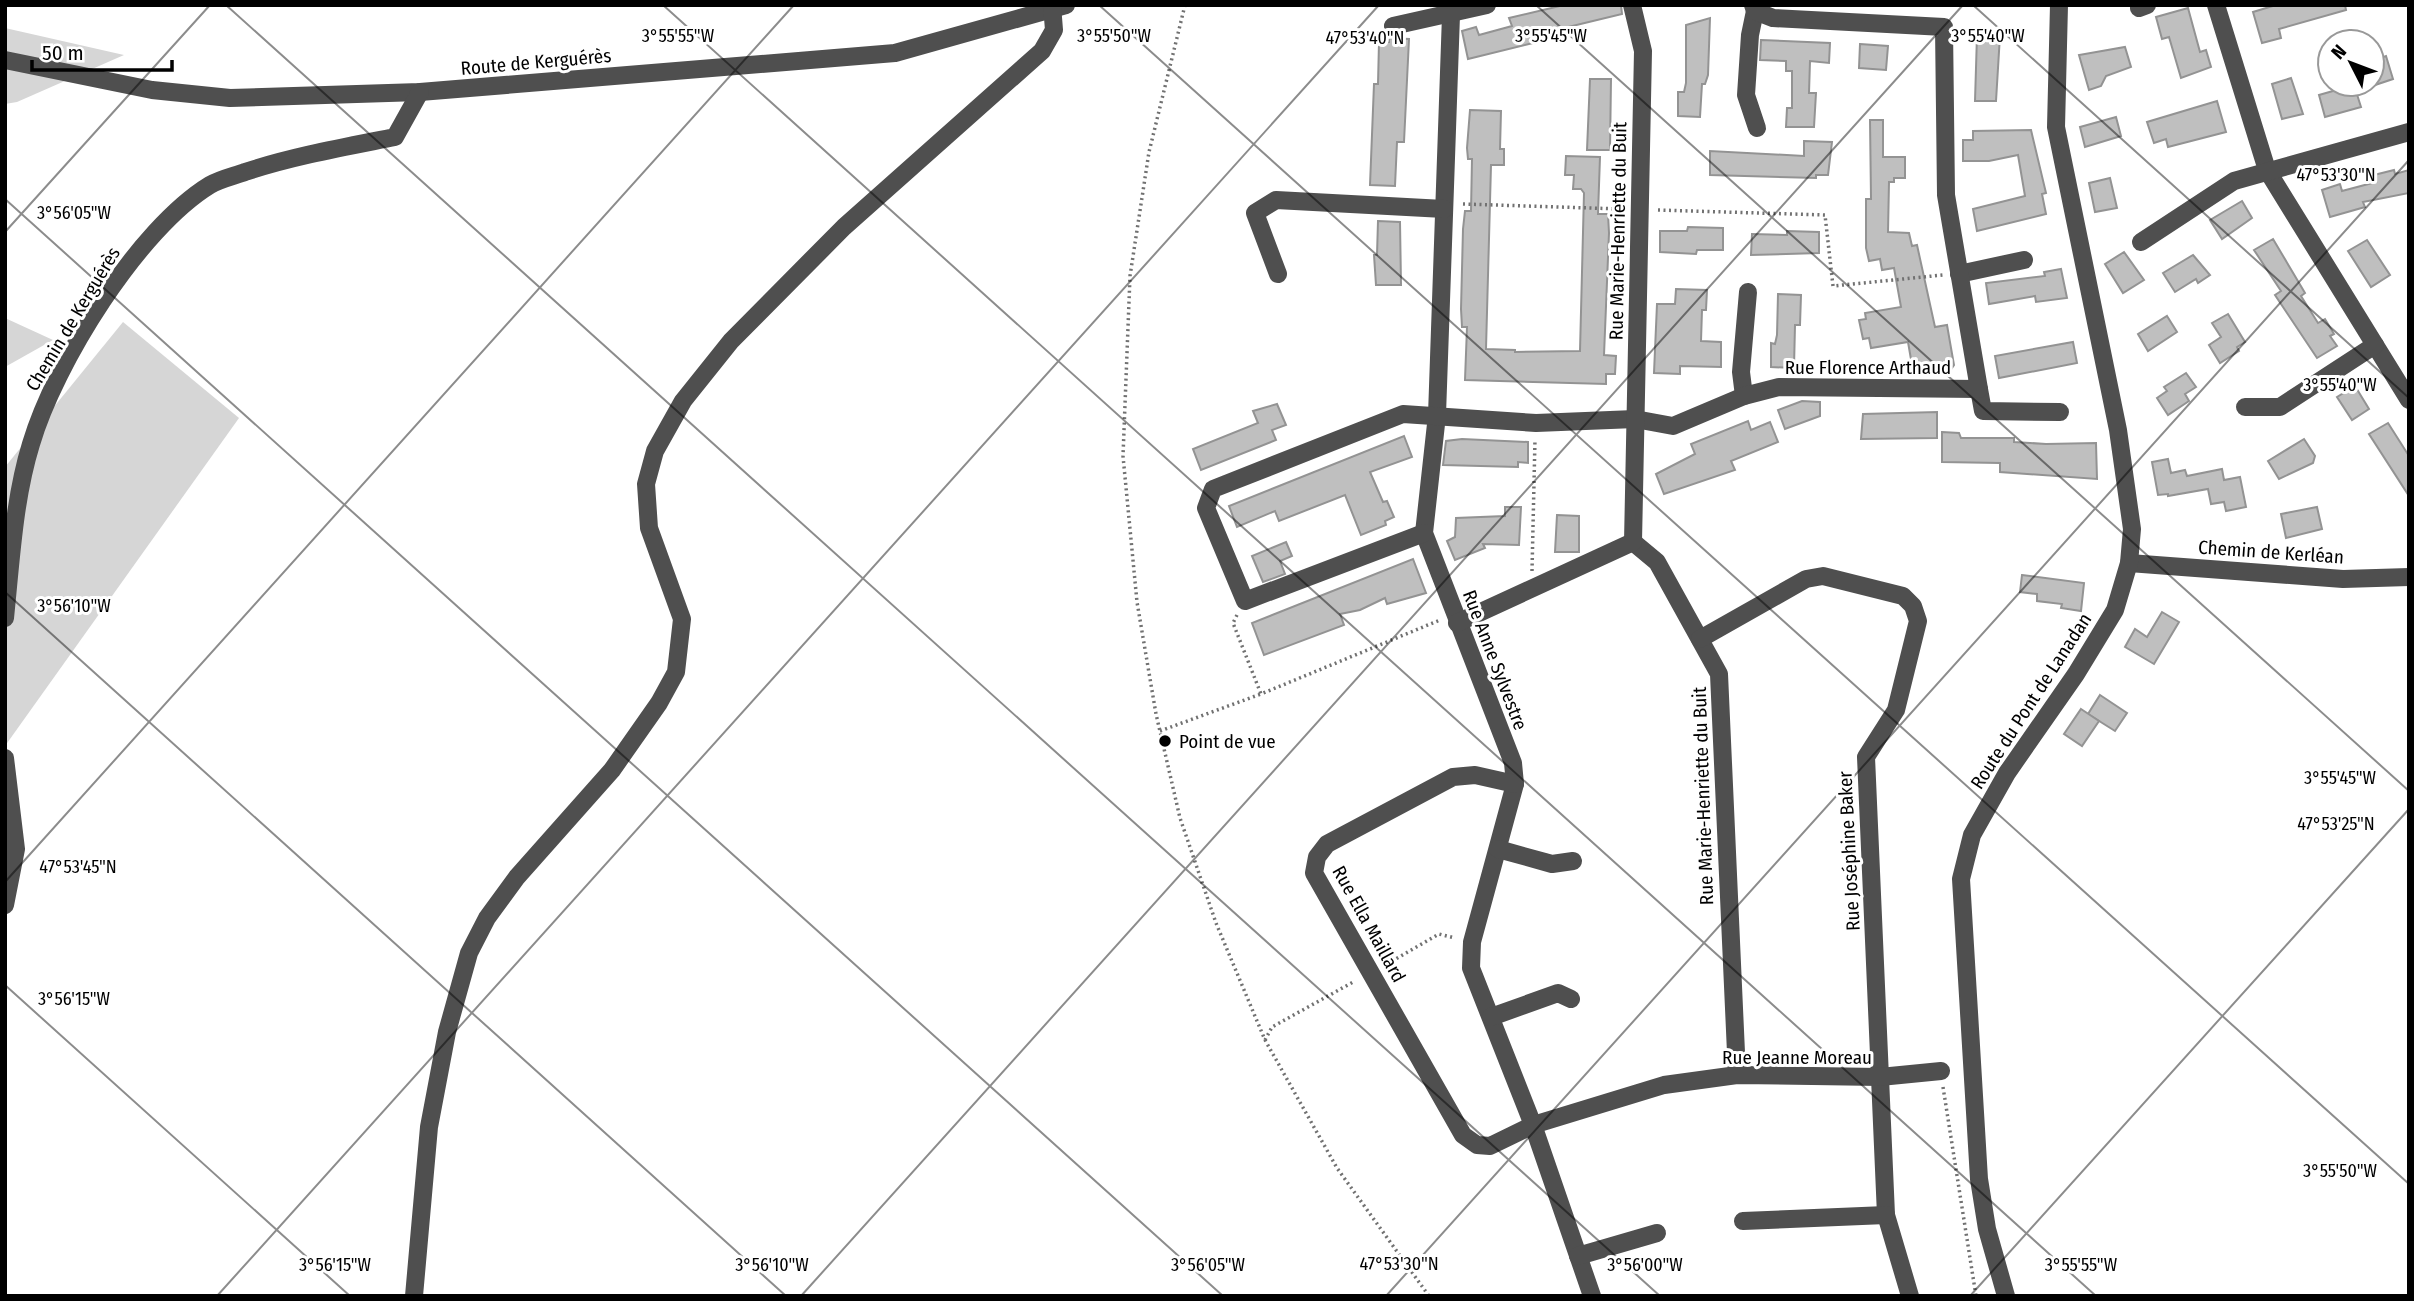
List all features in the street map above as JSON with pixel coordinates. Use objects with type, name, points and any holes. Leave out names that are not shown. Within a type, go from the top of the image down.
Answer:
[{"type":"street","points":[[1393,26],[1487,5]]},
{"type":"street","name":"Rue Marie-Henriette du Buit","points":[[1632,5],[1643,51],[1633,542],[1657,562],[1719,674],[1737,1075]]},
{"type":"street","name":"Route du Pont de Lanadan","points":[[2006,1296],[1987,1229],[1979,1179],[1961,878],[1972,835],[2007,773],[2076,674],[2115,610],[2129,564],[2132,528],[2118,430],[2056,127],[2059,5]]},
{"type":"street","points":[[2216,5],[2267,170],[2409,400]]},
{"type":"street","points":[[414,1296],[429,1127],[447,1032],[469,953],[487,918],[517,877],[612,770],[659,703],[676,672],[682,619],[649,528],[646,484],[655,451],[683,401],[731,341],[844,227],[1042,51],[1054,30],[1056,7]]},
{"type":"street","name":"Route de Kerguérès","points":[[5,60],[152,90],[230,98],[420,92],[895,53],[1056,7]]},
{"type":"street","points":[[1754,8],[1746,95],[1757,128]]},
{"type":"street","name":"Rue Florence Arthaud","points":[[1245,601],[1206,508],[1213,489],[1403,414],[1536,423],[1635,419],[1673,426],[1744,396],[1779,387],[1979,389],[1946,195],[1944,27],[1773,18],[1754,8]]},
{"type":"street","name":"Rue Anne Sylvestre","points":[[1451,15],[1437,415],[1423,533],[1513,763],[1515,784],[1472,942],[1471,968],[1533,1125],[1592,1296]]},
{"type":"street","name":"Chemin de Kerguérès","points":[[5,618],[14,528],[30,444],[49,397],[122,270],[162,222],[211,184],[277,162],[395,137],[420,92]]},
{"type":"street","points":[[2141,242],[2234,181],[2409,132]]},
{"type":"street","points":[[1278,274],[1255,213],[1276,200],[1444,209]]},
{"type":"street","points":[[1959,274],[2025,260]]},
{"type":"street","points":[[1744,396],[1741,372],[1748,292]]},
{"type":"street","points":[[2245,407],[2280,407],[2375,345]]},
{"type":"street","points":[[1979,389],[1983,411],[2060,412]]},
{"type":"street","points":[[1245,601],[1423,533]]},
{"type":"street","points":[[1456,619],[1532,589],[1633,542]]},
{"type":"street","name":"Chemin de Kerléan","points":[[2129,564],[2343,579],[2409,577]]},
{"type":"street","name":"Rue Joséphine Baker","points":[[1700,639],[1806,579],[1823,576],[1903,596],[1913,606],[1917,621],[1896,710],[1866,757],[1886,1215],[1910,1296]]},
{"type":"street","points":[[5,758],[16,849],[5,905]]},
{"type":"street","name":"Rue Ella Maillard","points":[[1515,784],[1475,775],[1453,777],[1327,844],[1317,857],[1314,873],[1463,1135],[1477,1145],[1490,1146],[1533,1125]]},
{"type":"street","points":[[1497,849],[1552,864],[1573,861]]},
{"type":"street","points":[[1490,1017],[1558,993],[1571,999]]},
{"type":"street","name":"Rue Jeanne Moreau","points":[[1533,1125],[1664,1085],[1737,1075],[1880,1077],[1941,1071]]},
{"type":"street","points":[[1743,1221],[1886,1215]]},
{"type":"street","points":[[1578,1256],[1657,1233]]},
{"type":"path","points":[[1185,5],[1149,152],[1130,276],[1125,400],[1124,456],[1138,602],[1160,731],[1180,818],[1211,910],[1265,1040],[1337,1168],[1429,1296]]},
{"type":"path","points":[[1444,209],[1468,202],[1825,215],[1832,286],[1959,274]]},
{"type":"path","points":[[1532,589],[1536,423]]},
{"type":"path","points":[[1245,601],[1233,623],[1261,694]]},
{"type":"path","points":[[1160,731],[1456,619]]},
{"type":"path","points":[[1265,1040],[1272,1027],[1439,934],[1472,942]]},
{"type":"path","points":[[1941,1071],[1976,1296]]},
{"type":"shaded area","points":[[5,28],[124,55],[17,102],[5,104]]},
{"type":"shaded area","points":[[5,318],[53,340],[5,367]]},
{"type":"shaded area","points":[[123,322],[239,418],[5,746],[5,467]]},
{"type":"building","points":[[1564,5],[1621,5],[1622,14],[1531,36],[1533,43],[1468,59],[1462,31],[1476,27],[1479,35],[1512,26],[1509,18]]},
{"type":"building","points":[[2276,5],[2345,5],[2346,10],[2279,29],[2281,38],[2262,43],[2253,12]]},
{"type":"building","points":[[2188,8],[2200,52],[2206,50],[2211,67],[2181,78],[2169,37],[2162,39],[2156,17]]},
{"type":"building","points":[[1710,18],[1708,75],[1705,84],[1702,84],[1700,117],[1678,116],[1678,92],[1684,92],[1686,83],[1686,25]]},
{"type":"building","points":[[1977,35],[2000,35],[1996,101],[1975,101]]},
{"type":"building","points":[[1389,38],[1409,39],[1404,142],[1397,142],[1395,186],[1370,185],[1374,84],[1378,84],[1379,42],[1389,42]]},
{"type":"building","points":[[1761,40],[1830,43],[1829,63],[1810,61],[1809,93],[1816,93],[1814,127],[1786,127],[1787,108],[1792,108],[1792,71],[1786,71],[1786,61],[1760,60]]},
{"type":"building","points":[[1860,44],[1888,46],[1886,70],[1859,68]]},
{"type":"building","points":[[2125,47],[2131,67],[2106,76],[2101,86],[2089,90],[2079,55]]},
{"type":"building","points":[[2386,56],[2393,79],[2386,81]]},
{"type":"building","points":[[2291,78],[2303,114],[2282,119],[2272,84]]},
{"type":"building","points":[[1590,79],[1611,79],[1610,150],[1587,150]]},
{"type":"building","points":[[2320,98],[2358,98],[2361,107],[2325,117]]},
{"type":"building","points":[[2217,101],[2226,132],[2168,147],[2166,139],[2154,143],[2147,122]]},
{"type":"building","points":[[1470,110],[1501,111],[1500,149],[1504,149],[1504,165],[1491,165],[1486,349],[1515,352],[1580,351],[1584,193],[1581,189],[1573,189],[1574,175],[1565,175],[1566,156],[1600,157],[1598,214],[1608,214],[1609,233],[1604,355],[1616,356],[1615,374],[1606,374],[1606,384],[1465,380],[1467,327],[1462,327],[1461,309],[1463,229],[1465,211],[1471,211],[1472,159],[1468,159],[1467,148]]},
{"type":"building","points":[[2116,117],[2121,136],[2085,147],[2080,127]]},
{"type":"building","points":[[1870,120],[1883,120],[1883,157],[1905,157],[1905,178],[1894,178],[1894,182],[1889,182],[1888,232],[1909,233],[1912,246],[1917,245],[1935,327],[1947,325],[1954,365],[1950,371],[1928,368],[1913,371],[1908,342],[1871,348],[1869,338],[1863,339],[1859,320],[1866,319],[1865,313],[1901,307],[1894,268],[1882,270],[1880,259],[1869,261],[1866,248],[1866,199],[1871,199]]},
{"type":"building","points":[[2031,130],[2046,193],[2042,194],[2046,214],[1977,231],[1973,209],[2025,196],[2018,155],[1989,161],[1963,161],[1963,140],[1973,140],[1973,131]]},
{"type":"building","points":[[1804,141],[1832,142],[1828,175],[1816,175],[1816,178],[1710,175],[1710,151],[1804,156]]},
{"type":"building","points":[[2394,170],[2395,174],[2409,170],[2409,193],[2363,202],[2365,207],[2330,217],[2322,190],[2340,184],[2342,191],[2376,182],[2374,175]]},
{"type":"building","points":[[2110,178],[2117,208],[2095,212],[2089,183]]},
{"type":"building","points":[[2242,201],[2252,218],[2222,239],[2210,220]]},
{"type":"building","points":[[1378,221],[1400,222],[1401,285],[1376,285],[1374,255],[1377,255]]},
{"type":"building","points":[[1688,227],[1723,228],[1723,250],[1697,250],[1696,254],[1660,252],[1660,231],[1687,231]]},
{"type":"building","points":[[1787,231],[1819,232],[1819,253],[1751,255],[1752,234],[1787,235]]},
{"type":"building","points":[[2273,239],[2305,293],[2301,296],[2318,323],[2325,319],[2334,334],[2330,336],[2337,346],[2317,358],[2275,295],[2281,291],[2254,250]]},
{"type":"building","points":[[2367,240],[2390,275],[2371,287],[2348,251]]},
{"type":"building","points":[[2124,252],[2144,280],[2123,293],[2105,264]]},
{"type":"building","points":[[2193,255],[2210,275],[2198,283],[2196,279],[2175,292],[2163,273]]},
{"type":"building","points":[[2061,269],[2067,298],[2036,302],[2035,296],[1989,304],[1986,283],[2045,276],[2044,272]]},
{"type":"building","points":[[1676,289],[1707,290],[1706,310],[1702,310],[1701,341],[1721,342],[1721,367],[1680,366],[1680,374],[1654,373],[1657,304],[1675,304]]},
{"type":"building","points":[[1778,294],[1801,295],[1800,325],[1795,325],[1794,368],[1771,367],[1771,343],[1775,344],[1777,335]]},
{"type":"building","points":[[2228,314],[2245,342],[2237,347],[2239,351],[2220,363],[2209,345],[2221,337],[2212,323]]},
{"type":"building","points":[[2167,316],[2177,332],[2148,351],[2138,334]]},
{"type":"building","points":[[2073,342],[2077,363],[1999,378],[1995,356]]},
{"type":"building","points":[[2186,373],[2196,387],[2185,394],[2189,401],[2168,415],[2157,398],[2167,391],[2164,387]]},
{"type":"building","points":[[2355,386],[2369,409],[2352,420],[2337,397]]},
{"type":"building","points":[[1802,401],[1820,402],[1820,416],[1785,429],[1778,410]]},
{"type":"building","points":[[1277,404],[1286,425],[1272,430],[1276,440],[1201,470],[1193,449],[1258,423],[1253,411]]},
{"type":"building","points":[[1937,412],[1937,438],[1861,439],[1863,414]]},
{"type":"building","points":[[1748,421],[1751,430],[1770,422],[1778,442],[1731,461],[1735,470],[1664,494],[1656,474],[1695,454],[1691,444]]},
{"type":"building","points":[[2388,423],[2409,456],[2409,496],[2369,434]]},
{"type":"building","points":[[1942,432],[1959,433],[1961,438],[2014,438],[2014,442],[2096,443],[2097,479],[2000,472],[2000,463],[1942,462]]},
{"type":"building","points":[[1404,436],[1412,457],[1370,472],[1383,502],[1387,501],[1394,517],[1385,521],[1386,525],[1361,535],[1345,495],[1279,521],[1275,511],[1237,527],[1229,506]]},
{"type":"building","points":[[1462,439],[1528,442],[1528,463],[1518,462],[1518,467],[1443,465],[1446,441]]},
{"type":"building","points":[[2304,439],[2315,456],[2313,463],[2279,479],[2268,461]]},
{"type":"building","points":[[2168,459],[2171,473],[2185,470],[2187,476],[2222,469],[2224,480],[2240,477],[2246,507],[2226,511],[2224,502],[2211,504],[2208,489],[2168,496],[2158,495],[2152,462]]},
{"type":"building","points":[[1505,507],[1521,507],[1519,545],[1483,544],[1485,548],[1455,560],[1447,541],[1455,537],[1456,518],[1505,516]]},
{"type":"building","points":[[2317,507],[2322,529],[2286,538],[2281,514]]},
{"type":"building","points":[[1557,515],[1579,516],[1579,552],[1555,552]]},
{"type":"building","points":[[1286,542],[1292,556],[1280,561],[1285,574],[1263,582],[1252,556]]},
{"type":"building","points":[[1413,559],[1426,593],[1387,604],[1385,598],[1360,610],[1340,614],[1344,625],[1264,655],[1252,623]]},
{"type":"building","points":[[2022,575],[2084,583],[2081,611],[2061,608],[2062,604],[2037,601],[2037,594],[2020,592]]},
{"type":"building","points":[[2162,612],[2179,622],[2154,664],[2125,647],[2135,629],[2147,637]]},
{"type":"building","points":[[2100,695],[2127,713],[2115,731],[2088,714]]},
{"type":"building","points":[[2081,709],[2099,721],[2082,746],[2064,734]]},
{"type":"place","name":"Point de vue","points":[[1165,741]]}]
